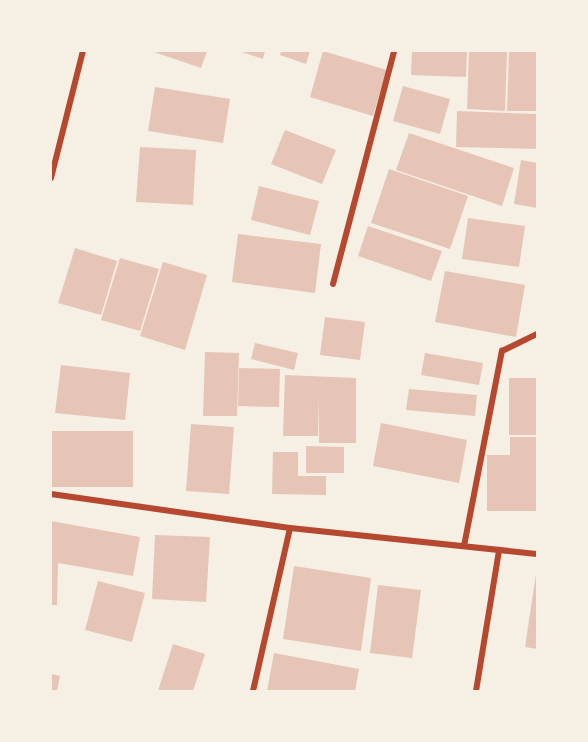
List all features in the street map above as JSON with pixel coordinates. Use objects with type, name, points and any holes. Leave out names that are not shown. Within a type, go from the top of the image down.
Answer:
[{"type":"street","points":[[51,178],[83,51]]},
{"type":"street","points":[[333,284],[394,51]]},
{"type":"street","points":[[464,546],[502,351],[537,334]]},
{"type":"street","points":[[51,494],[290,528],[537,554]]},
{"type":"street","points":[[253,691],[290,528]]},
{"type":"street","points":[[476,691],[499,550]]},
{"type":"building","points":[[151,51],[207,51],[201,68]]},
{"type":"building","points":[[239,51],[265,51],[263,59]]},
{"type":"building","points":[[281,51],[310,51],[306,64],[280,55]]},
{"type":"building","points":[[323,51],[387,70],[373,116],[310,97]]},
{"type":"building","points":[[412,51],[467,51],[466,77],[411,75]]},
{"type":"building","points":[[469,51],[507,51],[505,111],[467,109]]},
{"type":"building","points":[[509,51],[537,51],[537,111],[507,111]]},
{"type":"building","points":[[403,86],[450,99],[440,134],[393,121]]},
{"type":"building","points":[[155,87],[230,99],[223,143],[148,131]]},
{"type":"building","points":[[457,111],[537,114],[537,149],[456,147]]},
{"type":"building","points":[[285,130],[336,150],[322,184],[271,164]]},
{"type":"building","points":[[409,133],[514,168],[502,206],[396,170]]},
{"type":"building","points":[[140,147],[196,150],[193,205],[136,202]]},
{"type":"building","points":[[521,160],[537,163],[537,208],[514,204]]},
{"type":"building","points":[[389,169],[468,196],[450,249],[371,223]]},
{"type":"building","points":[[259,186],[319,201],[310,235],[251,220]]},
{"type":"building","points":[[468,218],[525,226],[519,267],[462,259]]},
{"type":"building","points":[[368,226],[442,251],[431,281],[358,256]]},
{"type":"building","points":[[238,234],[321,244],[315,293],[232,282]]},
{"type":"building","points":[[75,248],[117,261],[101,315],[58,303]]},
{"type":"building","points":[[120,258],[159,269],[140,331],[101,320]]},
{"type":"building","points":[[163,262],[207,275],[185,350],[140,336]]},
{"type":"building","points":[[445,271],[525,285],[516,337],[435,322]]},
{"type":"building","points":[[325,317],[365,322],[360,360],[320,355]]},
{"type":"building","points":[[255,343],[298,353],[294,370],[251,359]]},
{"type":"building","points":[[205,352],[239,353],[237,416],[203,416]]},
{"type":"building","points":[[425,353],[483,363],[479,385],[421,375]]},
{"type":"building","points":[[61,365],[130,373],[125,420],[55,413]]},
{"type":"building","points":[[239,368],[280,369],[279,407],[238,406]]},
{"type":"building","points":[[285,375],[356,378],[356,443],[319,443],[319,395],[318,436],[283,436]]},
{"type":"building","points":[[509,378],[537,378],[537,435],[509,435]]},
{"type":"building","points":[[409,389],[477,395],[475,416],[406,410]]},
{"type":"building","points":[[381,423],[467,440],[459,483],[373,466]]},
{"type":"building","points":[[191,424],[234,427],[229,494],[186,491]]},
{"type":"building","points":[[51,431],[133,431],[133,487],[51,487]]},
{"type":"building","points":[[510,437],[537,437],[537,511],[487,511],[487,455],[510,455]]},
{"type":"building","points":[[306,446],[344,447],[344,473],[306,473]]},
{"type":"building","points":[[273,452],[298,452],[298,476],[326,476],[326,495],[272,494]]},
{"type":"building","points":[[51,521],[140,537],[133,576],[58,563],[57,605],[51,605]]},
{"type":"building","points":[[155,535],[210,537],[206,602],[152,599]]},
{"type":"building","points":[[294,566],[371,578],[361,651],[283,639]]},
{"type":"building","points":[[537,574],[537,649],[525,647]]},
{"type":"building","points":[[98,581],[145,593],[132,642],[85,630]]},
{"type":"building","points":[[378,585],[421,590],[412,658],[370,653]]},
{"type":"building","points":[[173,644],[205,654],[193,691],[158,691]]},
{"type":"building","points":[[274,653],[359,669],[355,691],[267,691]]},
{"type":"building","points":[[51,674],[60,676],[57,691],[51,691]]}]
